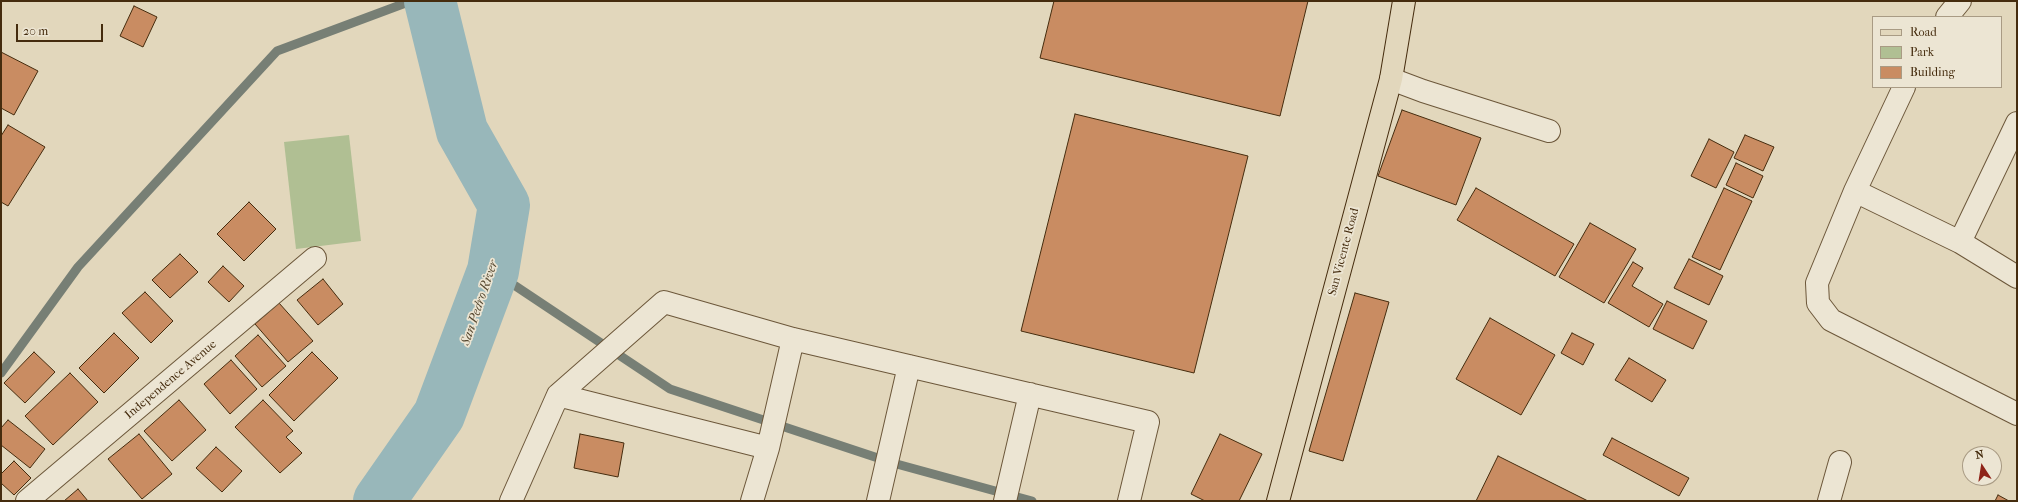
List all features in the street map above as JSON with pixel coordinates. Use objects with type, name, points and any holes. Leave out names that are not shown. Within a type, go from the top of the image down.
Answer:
[{"type":"main road","name":"San Vicente Road","points":[[1278,501],[1391,79],[1404,1]]},
{"type":"street","points":[[1948,16],[1960,1]]},
{"type":"street","points":[[1391,79],[1423,91],[1549,131]]},
{"type":"street","points":[[1904,88],[1855,191],[1817,283],[1818,303],[1831,320],[2017,414]]},
{"type":"street","points":[[1960,242],[2017,123]]},
{"type":"street","points":[[1855,191],[1960,242],[2017,277]]},
{"type":"street","name":"Independence Avenue","points":[[27,501],[315,258]]},
{"type":"street","points":[[511,501],[558,395],[664,302],[793,339],[1148,422],[1129,501]]},
{"type":"street","points":[[752,501],[768,448],[793,339]]},
{"type":"street","points":[[878,501],[909,366]]},
{"type":"street","points":[[1004,501],[1030,394]]},
{"type":"street","points":[[558,395],[768,448]]},
{"type":"street","points":[[1829,501],[1840,462]]},
{"type":"green space","points":[[349,135],[361,241],[296,249],[284,142]]},
{"type":"building","points":[[1054,1],[1308,1],[1280,116],[1040,58]]},
{"type":"building","points":[[134,6],[157,17],[143,47],[120,36]]},
{"type":"building","points":[[1,52],[38,71],[14,115],[1,108]]},
{"type":"building","points":[[1402,110],[1481,138],[1456,205],[1378,176]]},
{"type":"building","points":[[1075,114],[1248,156],[1194,373],[1021,331]]},
{"type":"building","points":[[8,125],[45,147],[8,206],[1,202],[1,136]]},
{"type":"building","points":[[1745,135],[1774,147],[1763,171],[1734,158]]},
{"type":"building","points":[[1709,139],[1734,152],[1716,188],[1691,176]]},
{"type":"building","points":[[1736,163],[1763,176],[1753,198],[1726,185]]},
{"type":"building","points":[[1476,188],[1574,244],[1555,276],[1457,220]]},
{"type":"building","points":[[1724,188],[1752,201],[1720,270],[1692,257]]},
{"type":"building","points":[[249,202],[276,229],[244,261],[217,234]]},
{"type":"building","points":[[1590,223],[1636,249],[1604,303],[1559,277]]},
{"type":"building","points":[[180,254],[198,272],[170,298],[152,280]]},
{"type":"building","points":[[1689,259],[1723,276],[1709,305],[1674,288]]},
{"type":"building","points":[[1633,262],[1643,268],[1632,286],[1663,304],[1649,327],[1608,303]]},
{"type":"building","points":[[223,266],[244,286],[229,302],[208,282]]},
{"type":"building","points":[[323,279],[343,304],[318,325],[297,300]]},
{"type":"building","points":[[145,292],[173,321],[151,343],[122,313]]},
{"type":"building","points":[[1355,293],[1389,302],[1343,461],[1309,451]]},
{"type":"building","points":[[1667,301],[1707,321],[1693,349],[1653,329]]},
{"type":"building","points":[[279,303],[313,341],[288,362],[255,324]]},
{"type":"building","points":[[1490,318],[1555,355],[1521,415],[1456,379]]},
{"type":"building","points":[[114,333],[139,358],[104,393],[79,368]]},
{"type":"building","points":[[1572,333],[1594,344],[1583,365],[1561,353]]},
{"type":"building","points":[[258,335],[286,366],[262,387],[235,356]]},
{"type":"building","points":[[34,352],[55,372],[25,403],[4,383]]},
{"type":"building","points":[[312,352],[338,378],[294,421],[269,395]]},
{"type":"building","points":[[1629,358],[1666,380],[1652,402],[1615,380]]},
{"type":"building","points":[[231,360],[257,389],[230,414],[204,384]]},
{"type":"building","points":[[70,373],[98,402],[53,445],[25,416]]},
{"type":"building","points":[[179,400],[206,430],[172,461],[144,431]]},
{"type":"building","points":[[263,400],[293,431],[286,437],[302,453],[280,473],[235,427]]},
{"type":"building","points":[[8,420],[45,449],[30,468],[1,445],[1,428]]},
{"type":"building","points":[[139,434],[172,474],[142,499],[108,459]]},
{"type":"building","points":[[580,434],[624,443],[618,477],[574,468]]},
{"type":"building","points":[[1220,434],[1262,454],[1239,501],[1205,501],[1191,494]]},
{"type":"building","points":[[1612,438],[1689,478],[1679,496],[1603,455]]},
{"type":"building","points":[[216,447],[242,471],[222,492],[196,468]]},
{"type":"building","points":[[1498,456],[1588,501],[1476,501]]},
{"type":"building","points":[[14,461],[31,478],[14,495],[1,483],[1,474]]},
{"type":"building","points":[[78,489],[88,501],[64,501]]},
{"type":"building","points":[[1998,495],[2009,501],[1995,501]]},
{"type":"waterway","points":[[1,373],[78,267],[277,51],[411,1]]},
{"type":"waterway","name":"San Pedro River","points":[[379,501],[439,415],[493,271],[504,205],[462,131],[430,1]]},
{"type":"waterway","points":[[493,271],[670,389],[893,463],[1032,501]]}]
